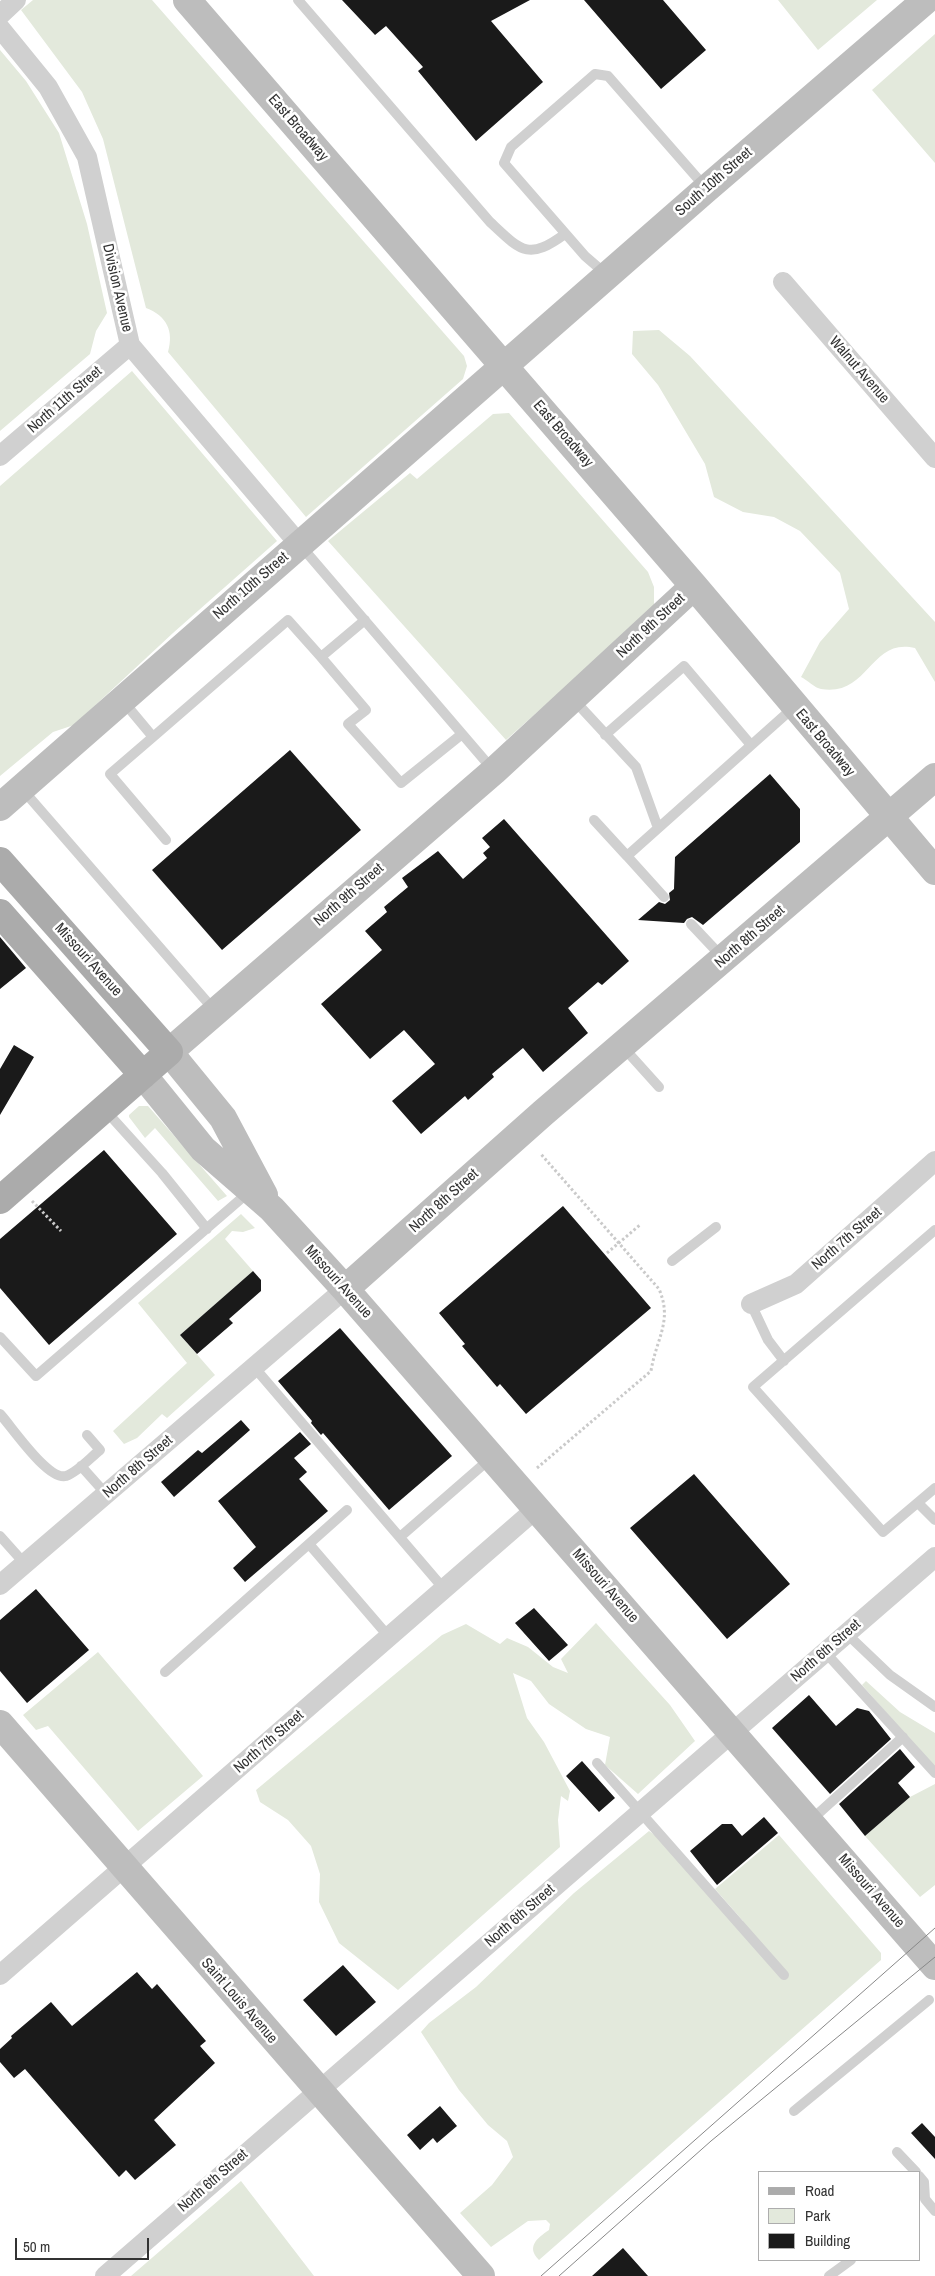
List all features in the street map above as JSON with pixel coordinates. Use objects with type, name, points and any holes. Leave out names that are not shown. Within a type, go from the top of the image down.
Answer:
[{"type":"main road","name":"Missouri Avenue","points":[[0,861],[169,1052]]},
{"type":"main road","name":"Missouri Avenue","points":[[0,912],[143,1075]]},
{"type":"main road","name":"North 9th Street","points":[[0,1200],[169,1052]]},
{"type":"street","points":[[0,15],[16,0]]},
{"type":"street","name":"East Broadway","points":[[187,0],[694,586],[888,818],[935,871]]},
{"type":"street","name":"South 10th Street","points":[[505,367],[707,188],[926,0]]},
{"type":"street","name":"Division Avenue","points":[[0,28],[48,87],[86,158],[130,345],[299,544]]},
{"type":"street","name":"Walnut Avenue","points":[[783,282],[935,458]]},
{"type":"street","name":"North 11th Street","points":[[0,456],[130,345]]},
{"type":"street","name":"North 10th Street","points":[[0,807],[299,544],[505,367]]},
{"type":"street","name":"North 9th Street","points":[[169,1052],[494,771],[694,586]]},
{"type":"street","name":"North 8th Street","points":[[0,1585],[345,1289],[536,1119],[724,960],[935,777]]},
{"type":"street","name":"Missouri Avenue","points":[[169,1052],[223,1118],[272,1209]]},
{"type":"street","name":"Missouri Avenue","points":[[143,1075],[203,1149],[272,1209],[345,1289],[810,1820],[935,1966]]},
{"type":"street","name":"North 7th Street","points":[[751,1304],[796,1284],[935,1161]]},
{"type":"street","name":"North 7th Street","points":[[0,1975],[537,1508]]},
{"type":"street","name":"North 6th Street","points":[[104,2276],[935,1557]]},
{"type":"street","name":"Saint Louis Avenue","points":[[0,1724],[123,1868],[481,2276]]},
{"type":"lane","points":[[298,0],[490,222],[516,247],[531,251],[547,247],[566,234]]},
{"type":"lane","points":[[608,276],[566,234],[504,163],[511,147],[595,74],[608,76],[707,188]]},
{"type":"lane","points":[[299,544],[494,771]]},
{"type":"lane","points":[[166,840],[110,774],[288,620],[366,710],[348,724],[400,783],[462,734]]},
{"type":"lane","points":[[322,657],[365,620]]},
{"type":"lane","points":[[605,734],[684,666],[751,745]]},
{"type":"lane","points":[[572,698],[636,767],[658,828]]},
{"type":"lane","points":[[122,700],[153,736]]},
{"type":"lane","points":[[626,856],[794,706]]},
{"type":"lane","points":[[21,788],[216,1012]]},
{"type":"lane","points":[[594,820],[664,897]]},
{"type":"lane","points":[[691,924],[724,960]]},
{"type":"lane","points":[[622,1046],[659,1088]]},
{"type":"lane","points":[[104,1108],[162,1173],[207,1229]]},
{"type":"lane","points":[[0,1336],[36,1376],[250,1190]]},
{"type":"lane","points":[[672,1261],[716,1226]]},
{"type":"lane","points":[[934,1231],[753,1387],[883,1532],[935,1488]]},
{"type":"lane","points":[[751,1304],[768,1340],[784,1361]]},
{"type":"lane","points":[[254,1367],[444,1589]]},
{"type":"lane","points":[[0,1414],[43,1466],[56,1476],[66,1476],[100,1450],[87,1435]]},
{"type":"lane","points":[[400,1538],[492,1457]]},
{"type":"lane","points":[[80,1466],[106,1494]]},
{"type":"lane","points":[[918,1503],[935,1520]]},
{"type":"lane","points":[[165,1672],[347,1510]]},
{"type":"lane","points":[[0,1536],[25,1564]]},
{"type":"lane","points":[[309,1544],[389,1637]]},
{"type":"lane","points":[[847,1634],[890,1675],[935,1707]]},
{"type":"lane","points":[[826,1652],[935,1773]]},
{"type":"lane","points":[[810,1820],[903,1737]]},
{"type":"lane","points":[[596,1763],[641,1811],[784,1975]]},
{"type":"lane","points":[[794,2111],[929,2000]]},
{"type":"lane","points":[[897,2152],[915,2171]]},
{"type":"lane","points":[[920,2177],[924,2182],[922,2202],[935,2211]]},
{"type":"lane","points":[[829,2276],[850,2261]]},
{"type":"path","points":[[537,1468],[652,1371],[656,1344],[666,1318],[665,1303],[659,1289],[540,1153]]},
{"type":"path","points":[[28,1197],[61,1231]]},
{"type":"path","points":[[607,1253],[640,1224]]},
{"type":"green space","points":[[33,0],[152,0],[464,356],[467,366],[463,379],[306,517],[168,352],[170,337],[167,325],[159,315],[146,308],[103,139],[82,92],[21,10]]},
{"type":"green space","points":[[778,0],[877,0],[818,50]]},
{"type":"green space","points":[[935,34],[935,163],[872,90]]},
{"type":"green space","points":[[0,50],[26,81],[59,133],[87,224],[107,313],[96,331],[90,354],[0,431]]},
{"type":"green space","points":[[659,330],[690,356],[935,622],[935,682],[915,648],[900,647],[888,651],[878,658],[860,677],[850,684],[837,689],[821,689],[801,677],[820,642],[849,609],[840,573],[800,531],[774,517],[743,512],[714,497],[705,464],[658,385],[632,354],[633,331]]},
{"type":"green space","points":[[132,371],[277,541],[173,633],[74,725],[53,732],[0,776],[0,486]]},
{"type":"green space","points":[[509,413],[648,572],[654,587],[654,608],[506,740],[328,541],[410,473],[417,479],[493,414]]},
{"type":"green space","points":[[139,1106],[148,1106],[227,1196],[218,1201],[155,1128],[145,1138],[129,1117]]},
{"type":"green space","points":[[241,1214],[255,1228],[243,1232],[232,1231],[225,1239],[253,1271],[180,1335],[215,1375],[167,1418],[162,1414],[137,1438],[124,1444],[113,1431],[187,1363],[138,1303]]},
{"type":"green space","points":[[596,1623],[670,1705],[695,1741],[638,1794],[605,1765],[610,1737],[586,1729],[549,1704],[531,1681],[513,1673],[527,1718],[544,1742],[570,1791],[568,1801],[561,1796],[558,1820],[560,1847],[398,1990],[339,1943],[319,1902],[320,1874],[311,1846],[288,1820],[260,1802],[256,1790],[442,1635],[466,1624],[500,1644],[507,1638],[528,1647],[553,1667],[568,1673],[561,1659]]},
{"type":"green space","points":[[98,1652],[203,1776],[138,1831],[48,1726],[36,1730],[23,1715]]},
{"type":"green space","points":[[866,1681],[900,1712],[935,1733],[935,1768],[862,1685]]},
{"type":"green space","points":[[935,1784],[935,1885],[920,1897],[865,1836],[910,1797]]},
{"type":"green space","points":[[649,1831],[659,1838],[741,1924],[743,1921],[715,1889],[779,1835],[881,1953],[881,1960],[539,2260],[533,2251],[533,2247],[537,2240],[549,2230],[550,2224],[546,2220],[528,2221],[491,2247],[460,2213],[492,2185],[513,2157],[507,2141],[488,2125],[459,2090],[421,2032],[429,2023],[476,1987],[574,1893]]},
{"type":"green space","points":[[241,2181],[314,2276],[131,2276]]},
{"type":"building","points":[[342,0],[530,0],[491,21],[543,82],[476,141],[418,71],[423,67],[386,26],[375,35]]},
{"type":"building","points":[[584,0],[663,0],[706,50],[661,89]]},
{"type":"building","points":[[290,750],[361,830],[222,950],[152,870]]},
{"type":"building","points":[[770,774],[800,809],[800,842],[703,925],[692,917],[684,923],[638,920],[659,902],[665,904],[670,900],[669,893],[674,889],[675,857]]},
{"type":"building","points":[[504,819],[629,961],[602,985],[598,982],[568,1008],[588,1033],[543,1072],[523,1048],[492,1074],[494,1077],[468,1100],[465,1096],[421,1134],[392,1101],[435,1064],[404,1030],[370,1059],[321,1004],[382,950],[365,931],[387,912],[384,907],[408,887],[402,878],[438,851],[463,879],[487,858],[483,853],[490,847],[482,838]]},
{"type":"building","points":[[0,937],[26,968],[0,989]]},
{"type":"building","points":[[14,1045],[34,1057],[0,1115],[0,1069]]},
{"type":"building","points":[[104,1150],[177,1234],[49,1345],[0,1288],[0,1239]]},
{"type":"building","points":[[563,1206],[651,1308],[526,1414],[500,1384],[497,1387],[462,1346],[465,1344],[439,1313]]},
{"type":"building","points":[[253,1271],[261,1280],[261,1291],[229,1319],[233,1323],[197,1354],[180,1335]]},
{"type":"building","points":[[340,1328],[452,1456],[389,1510],[323,1433],[321,1435],[311,1423],[312,1421],[278,1381]]},
{"type":"building","points":[[241,1420],[250,1430],[174,1497],[161,1482],[198,1450],[202,1453]]},
{"type":"building","points":[[300,1432],[311,1444],[294,1458],[307,1472],[299,1479],[328,1511],[245,1582],[233,1568],[256,1547],[218,1501]]},
{"type":"building","points":[[694,1474],[790,1584],[727,1639],[630,1528]]},
{"type":"building","points":[[36,1589],[89,1650],[27,1703],[0,1671],[0,1620]]},
{"type":"building","points":[[534,1608],[568,1645],[549,1661],[515,1623]]},
{"type":"building","points":[[809,1695],[836,1726],[857,1708],[869,1711],[891,1739],[830,1794],[772,1728]]},
{"type":"building","points":[[900,1749],[915,1767],[898,1783],[910,1797],[865,1836],[839,1804]]},
{"type":"building","points":[[582,1761],[615,1798],[599,1812],[566,1776]]},
{"type":"building","points":[[764,1817],[778,1833],[717,1885],[690,1851],[722,1824],[732,1824],[742,1836]]},
{"type":"building","points":[[343,1965],[376,2002],[336,2036],[303,2000]]},
{"type":"building","points":[[137,1972],[152,1989],[157,1984],[206,2041],[200,2046],[215,2063],[154,2120],[176,2145],[135,2180],[126,2170],[119,2177],[25,2069],[14,2078],[0,2062],[0,2049],[12,2038],[11,2036],[51,2002],[72,2026]]},
{"type":"building","points":[[440,2106],[457,2126],[437,2143],[433,2138],[420,2150],[407,2135]]},
{"type":"building","points":[[922,2123],[935,2137],[935,2159],[911,2133]]},
{"type":"building","points":[[623,2248],[648,2276],[592,2276]]},
{"type":"tram line","points":[[541,2276],[935,1928]]},
{"type":"tram line","points":[[559,2276],[711,2141],[935,1957]]}]
